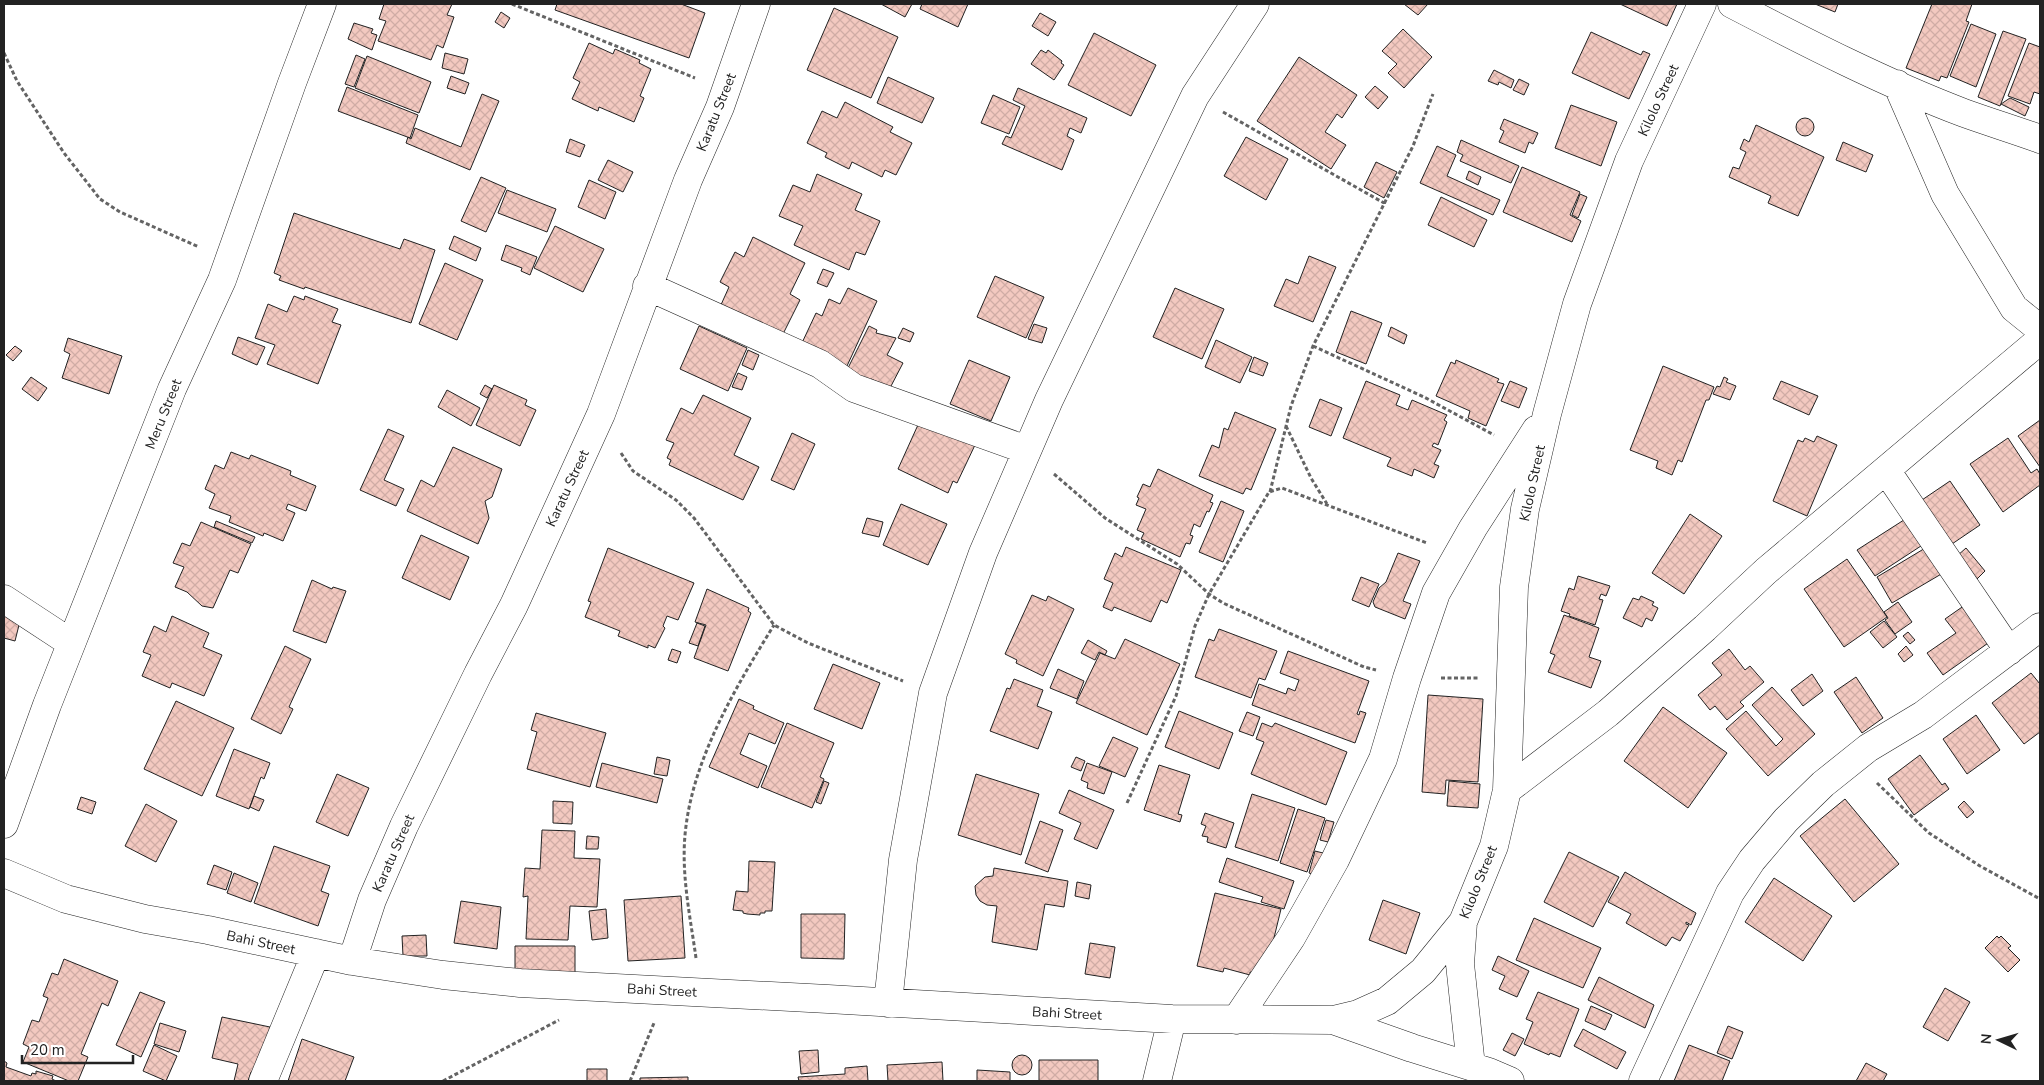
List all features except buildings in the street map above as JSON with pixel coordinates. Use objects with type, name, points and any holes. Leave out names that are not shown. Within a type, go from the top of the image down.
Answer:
[{"type":"street","name":"Meru Street","points":[[4,824],[71,642],[172,389],[222,280],[322,4]]},
{"type":"street","name":"Karatu Street","points":[[352,961],[372,900],[404,826],[514,605],[601,414],[688,180],[720,107],[756,4]]},
{"type":"street","points":[[888,1003],[903,860],[933,693],[983,554],[1027,450],[1195,96],[1255,4]]},
{"type":"street","name":"Kilolo Street","points":[[1423,971],[1464,922],[1494,846],[1507,790],[1514,587],[1525,509],[1547,414],[1577,304],[1629,161],[1702,4]]},
{"type":"street","points":[[1732,4],[1780,29],[1897,84],[1965,113],[2040,139]]},
{"type":"street","points":[[1897,84],[1945,194],[2014,308],[2040,329]]},
{"type":"street","points":[[647,286],[820,364],[854,388],[1027,450]]},
{"type":"street","points":[[1507,790],[1608,713],[1705,628],[1766,571],[2040,340]]},
{"type":"street","points":[[1236,1020],[1291,938],[1335,860],[1383,758],[1436,592],[1547,414]]},
{"type":"street","points":[[1886,470],[2009,651]]},
{"type":"street","points":[[4,599],[71,642]]},
{"type":"street","points":[[1643,1081],[1730,893],[1752,860],[1786,820],[1822,784],[1868,748],[1923,715],[2040,627]]},
{"type":"street","name":"Bahi Street","points":[[4,873],[66,899],[145,919],[352,961],[443,975],[520,983],[1172,1020],[1333,1020],[1358,1014],[1387,1001],[1423,971]]},
{"type":"street","points":[[1464,922],[1460,964],[1471,1066]]},
{"type":"street","points":[[263,1081],[316,953]]},
{"type":"street","points":[[1157,1081],[1172,1020]]},
{"type":"street","name":"Bahi Street","points":[[1333,1020],[1510,1081]]},
{"type":"path","points":[[512,4],[725,91]]},
{"type":"path","points":[[4,53],[17,81],[59,145],[100,199],[120,212],[192,245],[230,256]]},
{"type":"path","points":[[1127,803],[1176,696],[1195,626],[1209,594],[1270,492],[1291,406],[1313,346],[1413,146],[1433,94]]},
{"type":"path","points":[[1195,96],[1384,203]]},
{"type":"path","points":[[1313,346],[1424,397],[1523,451]]},
{"type":"path","points":[[601,414],[622,455],[633,471],[676,500],[694,518],[774,625],[808,643],[933,693]]},
{"type":"path","points":[[1286,426],[1311,478],[1327,505]]},
{"type":"path","points":[[1027,450],[1105,518],[1177,564],[1209,594],[1256,619],[1364,667],[1407,678],[1511,678]]},
{"type":"path","points":[[1270,492],[1282,488],[1399,534],[1458,554]]},
{"type":"path","points":[[701,992],[685,878],[686,826],[698,772],[736,688],[774,625]]},
{"type":"path","points":[[1853,760],[1929,833],[1980,866],[2040,899]]},
{"type":"path","points":[[630,1081],[668,991]]},
{"type":"path","points":[[443,1081],[566,1016]]}]
